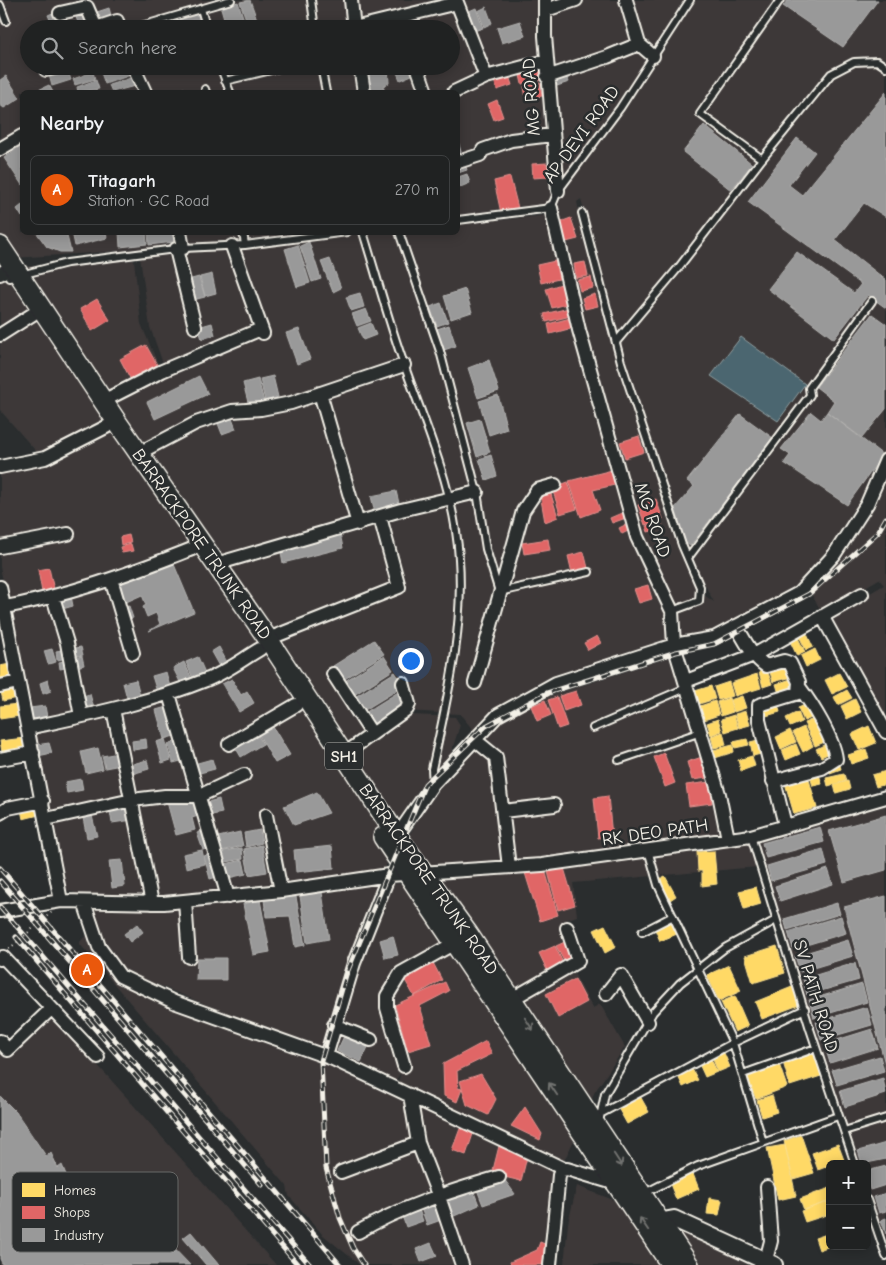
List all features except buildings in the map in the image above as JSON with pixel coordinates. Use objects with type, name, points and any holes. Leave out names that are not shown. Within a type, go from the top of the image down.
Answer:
[{"type":"main road","name":"BARRACKPORE TRUNK ROAD","points":[[0,246],[8,271],[33,314],[108,426],[192,549],[344,754],[398,836],[406,874]]},
{"type":"main road","name":"BARRACKPORE TRUNK ROAD","points":[[8,271],[103,401],[216,564],[264,644],[296,705],[406,874],[512,999],[599,1121],[635,1199],[671,1265]]},
{"type":"main road","name":"BARRACKPORE TRUNK ROAD","points":[[462,939],[617,1184],[658,1222],[689,1265]]},
{"type":"street","points":[[351,0],[353,20]]},
{"type":"street","points":[[546,5],[576,0]]},
{"type":"street","points":[[626,0],[639,44],[653,56]]},
{"type":"street","points":[[387,20],[456,2],[486,78]]},
{"type":"street","name":"MG ROAD","points":[[546,5],[547,77],[558,191]]},
{"type":"street","points":[[60,13],[87,7],[93,20]]},
{"type":"street","points":[[402,16],[403,20]]},
{"type":"street","points":[[547,77],[607,58],[639,44]]},
{"type":"street","points":[[459,90],[486,78],[546,61]]},
{"type":"street","points":[[137,75],[144,90]]},
{"type":"street","points":[[361,75],[364,90]]},
{"type":"street","points":[[420,75],[425,90]]},
{"type":"street","points":[[460,161],[480,155],[483,150],[510,140],[552,135]]},
{"type":"street","points":[[0,149],[20,137]]},
{"type":"street","name":"MG ROAD","points":[[551,208],[579,330],[637,537],[672,611],[674,645],[719,794],[728,839]]},
{"type":"street","points":[[180,235],[179,248],[195,327]]},
{"type":"street","points":[[103,401],[162,371],[262,331],[232,246]]},
{"type":"street","points":[[0,335],[33,314]]},
{"type":"street","points":[[139,453],[196,423],[232,410],[261,409],[320,393],[404,366]]},
{"type":"street","points":[[320,393],[358,524]]},
{"type":"street","points":[[0,467],[45,458],[108,426]]},
{"type":"street","points":[[398,836],[433,784],[498,715],[556,683],[674,645],[714,638],[799,593],[834,555],[867,504],[886,460]]},
{"type":"street","points":[[475,683],[523,511],[537,490],[554,485]]},
{"type":"street","points":[[216,564],[380,517],[477,492]]},
{"type":"street","points":[[28,728],[169,694],[208,679],[264,644],[400,587],[380,517]]},
{"type":"street","points":[[0,547],[68,534]]},
{"type":"street","points":[[2,608],[53,597],[135,572],[192,549]]},
{"type":"street","points":[[111,579],[133,653]]},
{"type":"street","points":[[0,587],[2,608],[43,801],[57,906]]},
{"type":"street","points":[[687,684],[754,656],[862,594]]},
{"type":"street","points":[[53,597],[66,643],[81,716]]},
{"type":"street","points":[[822,616],[886,732]]},
{"type":"street","points":[[736,626],[754,656],[766,666],[784,661],[790,662],[794,667],[800,688],[809,700],[834,749],[836,759],[822,768],[773,780]]},
{"type":"street","points":[[333,674],[372,734]]},
{"type":"street","points":[[0,686],[18,682]]},
{"type":"street","points":[[344,754],[407,709],[409,704],[403,683]]},
{"type":"street","points":[[784,825],[759,720],[758,705],[793,696],[798,693],[800,688]]},
{"type":"street","points":[[169,694],[228,897]]},
{"type":"street","points":[[229,744],[296,705]]},
{"type":"street","points":[[113,709],[152,903]]},
{"type":"street","points":[[475,740],[496,756],[509,867]]},
{"type":"street","points":[[0,759],[33,753]]},
{"type":"street","points":[[46,819],[132,800],[165,796],[199,796],[244,775]]},
{"type":"street","name":"RK DEO PATH","points":[[0,911],[84,902],[152,903],[186,901],[280,891],[406,874],[542,865],[751,836],[886,796]]},
{"type":"street","points":[[0,813],[8,808],[43,801]]},
{"type":"street","points":[[503,811],[554,805]]},
{"type":"street","points":[[266,815],[280,891]]},
{"type":"street","points":[[326,1056],[354,963],[406,874]]},
{"type":"street","points":[[186,901],[188,957]]},
{"type":"street","points":[[84,902],[99,947],[120,976],[174,1002],[326,1056],[564,1169],[617,1184]]},
{"type":"street","points":[[512,999],[578,961],[567,928]]},
{"type":"street","points":[[404,1066],[387,1008],[387,996],[400,973],[462,939]]},
{"type":"street","points":[[0,959],[2,957],[98,1057]]},
{"type":"street","points":[[606,994],[621,975],[648,1022]]},
{"type":"street","points":[[0,1041],[8,1050],[51,1009]]},
{"type":"street","points":[[334,1025],[371,1040]]},
{"type":"street","points":[[410,1095],[418,1143],[462,1265]]},
{"type":"street","points":[[341,1172],[418,1143]]},
{"type":"street","points":[[550,1265],[559,1175],[564,1169]]},
{"type":"street","points":[[358,1232],[379,1220],[499,1177]]},
{"type":"street","points":[[658,1222],[674,1219],[770,1263],[771,1241],[767,1187]]},
{"type":"lane","points":[[162,20],[231,0]]},
{"type":"lane","points":[[311,0],[314,20]]},
{"type":"lane","name":"AP DEVI ROAD","points":[[460,220],[551,208],[558,191],[620,108],[690,0]]},
{"type":"lane","points":[[762,159],[700,114],[780,0]]},
{"type":"lane","points":[[0,5],[6,21]]},
{"type":"lane","points":[[201,9],[204,20]]},
{"type":"lane","points":[[616,342],[679,267],[762,159],[831,74],[854,62],[877,61],[886,67]]},
{"type":"lane","points":[[223,75],[229,90]]},
{"type":"lane","points":[[225,81],[250,75]]},
{"type":"lane","points":[[323,75],[326,90]]},
{"type":"lane","points":[[582,213],[616,342],[688,558],[700,587],[699,601],[672,611]]},
{"type":"lane","points":[[243,235],[245,245]]},
{"type":"lane","points":[[8,271],[179,248],[245,245],[301,235]]},
{"type":"lane","points":[[364,235],[404,366],[426,422],[450,498],[459,559],[460,613],[452,679],[431,774],[433,784]]},
{"type":"lane","points":[[400,235],[440,351],[477,492],[486,549],[499,592],[590,572]]},
{"type":"lane","points":[[688,558],[810,395],[809,388],[872,302]]},
{"type":"lane","points":[[593,728],[687,684]]},
{"type":"lane","points":[[619,760],[701,732]]},
{"type":"lane","name":"SV PATH ROAD","points":[[751,836],[816,1048],[854,1160]]},
{"type":"lane","points":[[648,850],[658,885],[733,1043],[763,1142]]},
{"type":"lane","points":[[642,932],[673,916]]},
{"type":"lane","points":[[599,1121],[605,1094],[653,1012],[680,983],[725,948],[776,920]]},
{"type":"lane","points":[[599,1121],[733,1043],[805,1009]]},
{"type":"lane","points":[[743,1074],[816,1048]]},
{"type":"lane","points":[[635,1199],[698,1166],[838,1116]]},
{"type":"lane","points":[[844,1132],[886,1118]]},
{"type":"lane","points":[[869,1205],[886,1256]]},
{"type":"path","points":[[10,949],[57,906]]},
{"type":"shaded area","points":[[0,0],[886,0],[886,723],[827,618],[884,585],[879,579],[822,612],[804,582],[795,591],[713,635],[496,709],[474,731],[460,714],[406,711],[346,753],[100,402],[111,422],[41,457],[0,410],[0,280],[18,267],[134,260],[141,324],[161,371],[165,369],[150,327],[139,250],[13,258],[0,239]],"holes":[[[581,199],[626,363],[690,558],[714,602],[697,590],[672,529],[592,269],[577,202]],[[549,205],[564,253],[554,254],[547,215],[499,220],[497,214]],[[535,486],[539,498],[525,520]]]},
{"type":"shaded area","points":[[114,427],[196,543],[145,565],[8,604],[0,567],[0,473]]},
{"type":"shaded area","points":[[200,550],[261,644],[206,679],[32,725],[9,610]]},
{"type":"shaded area","points":[[265,649],[393,848],[383,874],[166,899],[86,897],[63,889],[32,730],[210,686]]},
{"type":"shaded area","points":[[673,656],[707,764],[721,833],[648,845],[423,872],[404,844],[438,784],[496,722],[549,696]]},
{"type":"shaded area","points":[[411,715],[455,717],[460,725],[449,759],[419,789],[396,830],[349,761]]},
{"type":"shaded area","points":[[886,803],[886,1242],[871,1199],[871,1160],[858,1160],[810,1017],[756,837]]},
{"type":"shaded area","points":[[749,842],[757,867],[573,883],[577,916],[563,921],[577,960],[572,970],[593,1008],[600,1004],[625,1047],[594,1093],[588,1114],[430,880],[534,871]]},
{"type":"shaded area","points":[[379,883],[416,884],[581,1126],[557,1175],[545,1265],[360,1265],[322,1234],[289,1196],[287,1186],[79,943],[86,935],[120,979],[147,994],[312,1058],[408,1100],[422,1142],[416,1091],[397,1084],[401,1073],[394,1082],[124,971],[102,946],[90,905],[165,910],[250,902]]},
{"type":"shaded area","points":[[53,1015],[276,1265],[0,1265],[0,1044],[10,1054]]},
{"type":"shaded area","points":[[577,1186],[642,1211],[676,1265],[564,1265],[568,1223]]},
{"type":"shaded area","points":[[675,1224],[757,1265],[688,1265],[662,1227]]},
{"type":"water","points":[[741,337],[805,384],[778,421],[711,376]]},
{"type":"railway","points":[[364,1265],[353,1248],[340,1218],[326,1168],[321,1061],[346,975],[425,784],[486,726],[547,693],[676,652],[714,644],[809,594],[878,532],[886,518]]},
{"type":"railway","points":[[0,868],[340,1265]]},
{"type":"railway","points":[[0,881],[262,1185]]},
{"type":"railway","points":[[0,907],[310,1265]]},
{"type":"railway","points":[[16,937],[298,1265]]},
{"type":"place","name":"Titagarh","points":[[87,970]]}]
